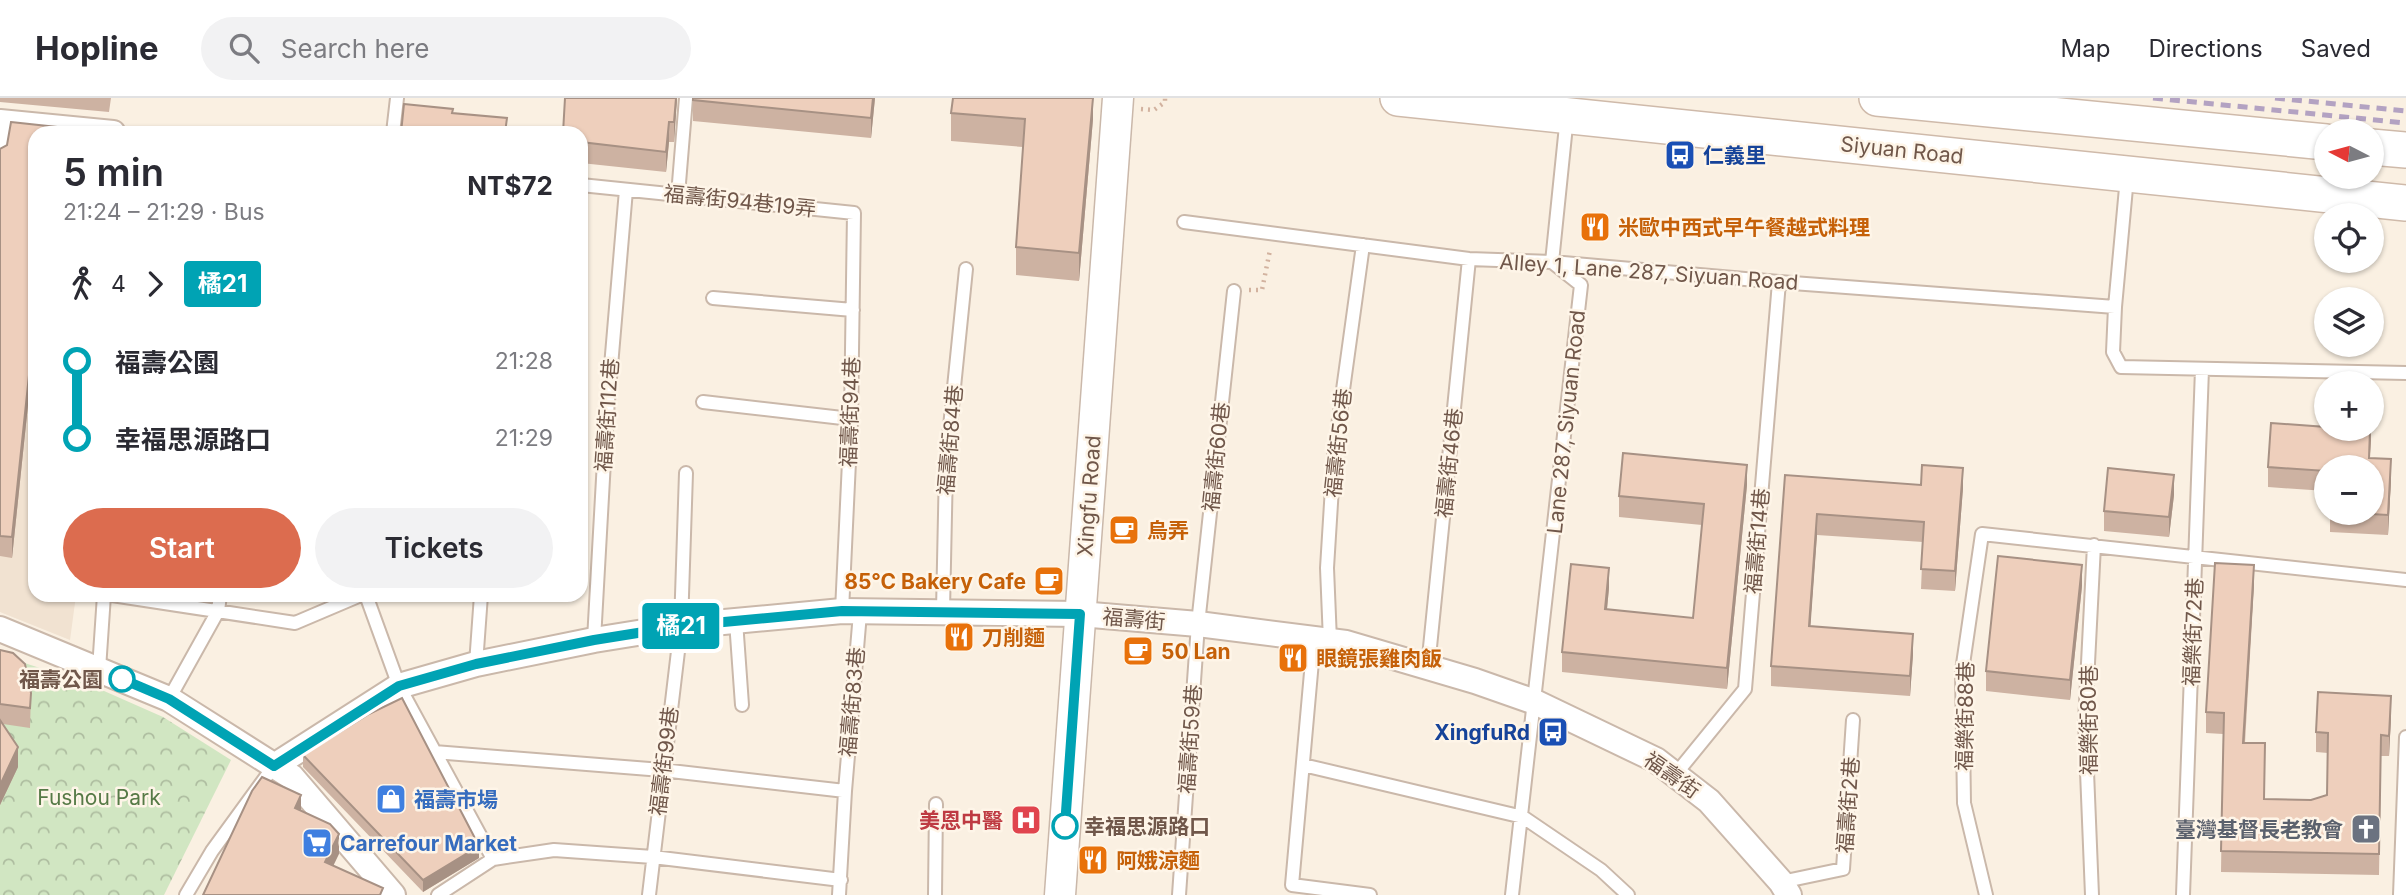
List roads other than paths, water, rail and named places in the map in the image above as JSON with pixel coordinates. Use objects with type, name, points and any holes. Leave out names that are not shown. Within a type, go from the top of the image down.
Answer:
[{"type":"main road","name":"Siyuan Road","points":[[1398,98],[2406,203]]},
{"type":"main road","points":[[1877,98],[2314,141]]},
{"type":"main road","points":[[2384,148],[2406,150]]},
{"type":"street","name":"Xingfu Road","points":[[1060,895],[1118,98]]},
{"type":"street","points":[[2,123],[35,126]]},
{"type":"street","name":"福壽街","points":[[274,766],[399,686],[476,664],[594,640],[681,626],[851,612],[1080,614],[1198,624],[1346,643],[1535,702],[1656,760],[1709,801],[1785,888]]},
{"type":"street","points":[[0,629],[169,699],[292,778],[393,895]]},
{"type":"lane","points":[[394,126],[397,98]]},
{"type":"lane","points":[[678,195],[686,98]]},
{"type":"lane","points":[[1552,261],[1567,115]]},
{"type":"lane","points":[[0,161],[2,123]]},
{"type":"lane","points":[[2127,174],[2113,352],[2122,367],[2406,373]]},
{"type":"lane","name":"福壽街94巷19弄","points":[[588,187],[854,213]]},
{"type":"lane","name":"福壽街112巷","points":[[594,640],[606,425],[625,190]]},
{"type":"lane","name":"福壽街94巷","points":[[851,612],[854,213]]},
{"type":"lane","name":"Alley 1, Lane 287, Siyuan Road","points":[[1184,222],[1469,259],[1552,261],[1779,282],[2115,307]]},
{"type":"lane","name":"福壽街56巷","points":[[1363,245],[1335,455],[1322,640],[1303,765],[1292,885],[1370,895]]},
{"type":"lane","name":"福壽街46巷","points":[[1428,667],[1469,259]]},
{"type":"lane","name":"Lane 287, Siyuan Road","points":[[1535,702],[1581,285],[1552,261]]},
{"type":"lane","name":"福壽街84巷","points":[[943,611],[946,466],[966,270]]},
{"type":"lane","name":"福壽街14巷","points":[[1675,775],[1745,689],[1779,282]]},
{"type":"lane","name":"福壽街60巷","points":[[1198,624],[1234,291]]},
{"type":"lane","points":[[713,298],[853,310]]},
{"type":"lane","name":"福樂街72巷","points":[[2183,895],[2202,369]]},
{"type":"lane","points":[[703,402],[851,419]]},
{"type":"lane","name":"福壽街99巷","points":[[649,895],[681,626],[686,473]]},
{"type":"lane","name":"福樂街88巷","points":[[1986,895],[1964,803],[1962,671],[1982,534],[2094,545]]},
{"type":"lane","points":[[2094,545],[2406,580]]},
{"type":"lane","name":"福樂街80巷","points":[[2091,895],[2085,722],[2094,545]]},
{"type":"lane","points":[[99,668],[104,602]]},
{"type":"lane","points":[[158,602],[295,622],[344,602]]},
{"type":"lane","points":[[169,699],[218,611],[219,602]]},
{"type":"lane","points":[[369,602],[399,686],[493,859]]},
{"type":"lane","points":[[476,664],[480,602]]},
{"type":"lane","name":"福壽街83巷","points":[[839,895],[851,612]]},
{"type":"lane","points":[[736,621],[742,705]]},
{"type":"lane","name":"福壽街59巷","points":[[1179,895],[1198,624]]},
{"type":"lane","points":[[1512,895],[1535,702]]},
{"type":"lane","name":"福壽街2巷","points":[[1785,888],[1843,869],[1853,720]]},
{"type":"lane","points":[[2400,895],[2406,737]]},
{"type":"lane","points":[[435,752],[662,770],[845,791]]},
{"type":"lane","points":[[1303,765],[1522,817],[1601,870],[1628,895]]},
{"type":"lane","points":[[186,895],[212,851],[274,766]]},
{"type":"lane","points":[[934,895],[936,804]]},
{"type":"lane","points":[[438,895],[493,859],[554,850],[653,857],[841,880]]},
{"type":"railway","points":[[2153,98],[2406,123]]},
{"type":"railway","points":[[2275,98],[2406,111]]},
{"type":"place","name":"仁義里","points":[[1680,155]]},
{"type":"place","name":"米歐中西式早午餐越式料理","points":[[1595,227]]},
{"type":"place","name":"烏弄","points":[[1124,530]]},
{"type":"place","name":"85°C Bakery Cafe","points":[[1049,581]]},
{"type":"place","name":"刀削麵","points":[[959,637]]},
{"type":"place","name":"50 Lan","points":[[1138,651]]},
{"type":"place","name":"眼鏡張雞肉飯","points":[[1293,658]]},
{"type":"place","name":"福壽公園","points":[[122,679]]},
{"type":"place","name":"XingfuRd","points":[[1553,732]]},
{"type":"place","name":"福壽市場","points":[[391,799]]},
{"type":"place","name":"美恩中醫","points":[[1026,820]]},
{"type":"place","name":"幸福思源路口","points":[[1065,826]]},
{"type":"place","name":"臺灣基督長老教會","points":[[2366,829]]},
{"type":"place","name":"Carrefour Market","points":[[317,843]]},
{"type":"place","name":"阿娥涼麵","points":[[1093,860]]},
{"type":"park label","name":"Fushou Park","points":[[99,797]]}]
